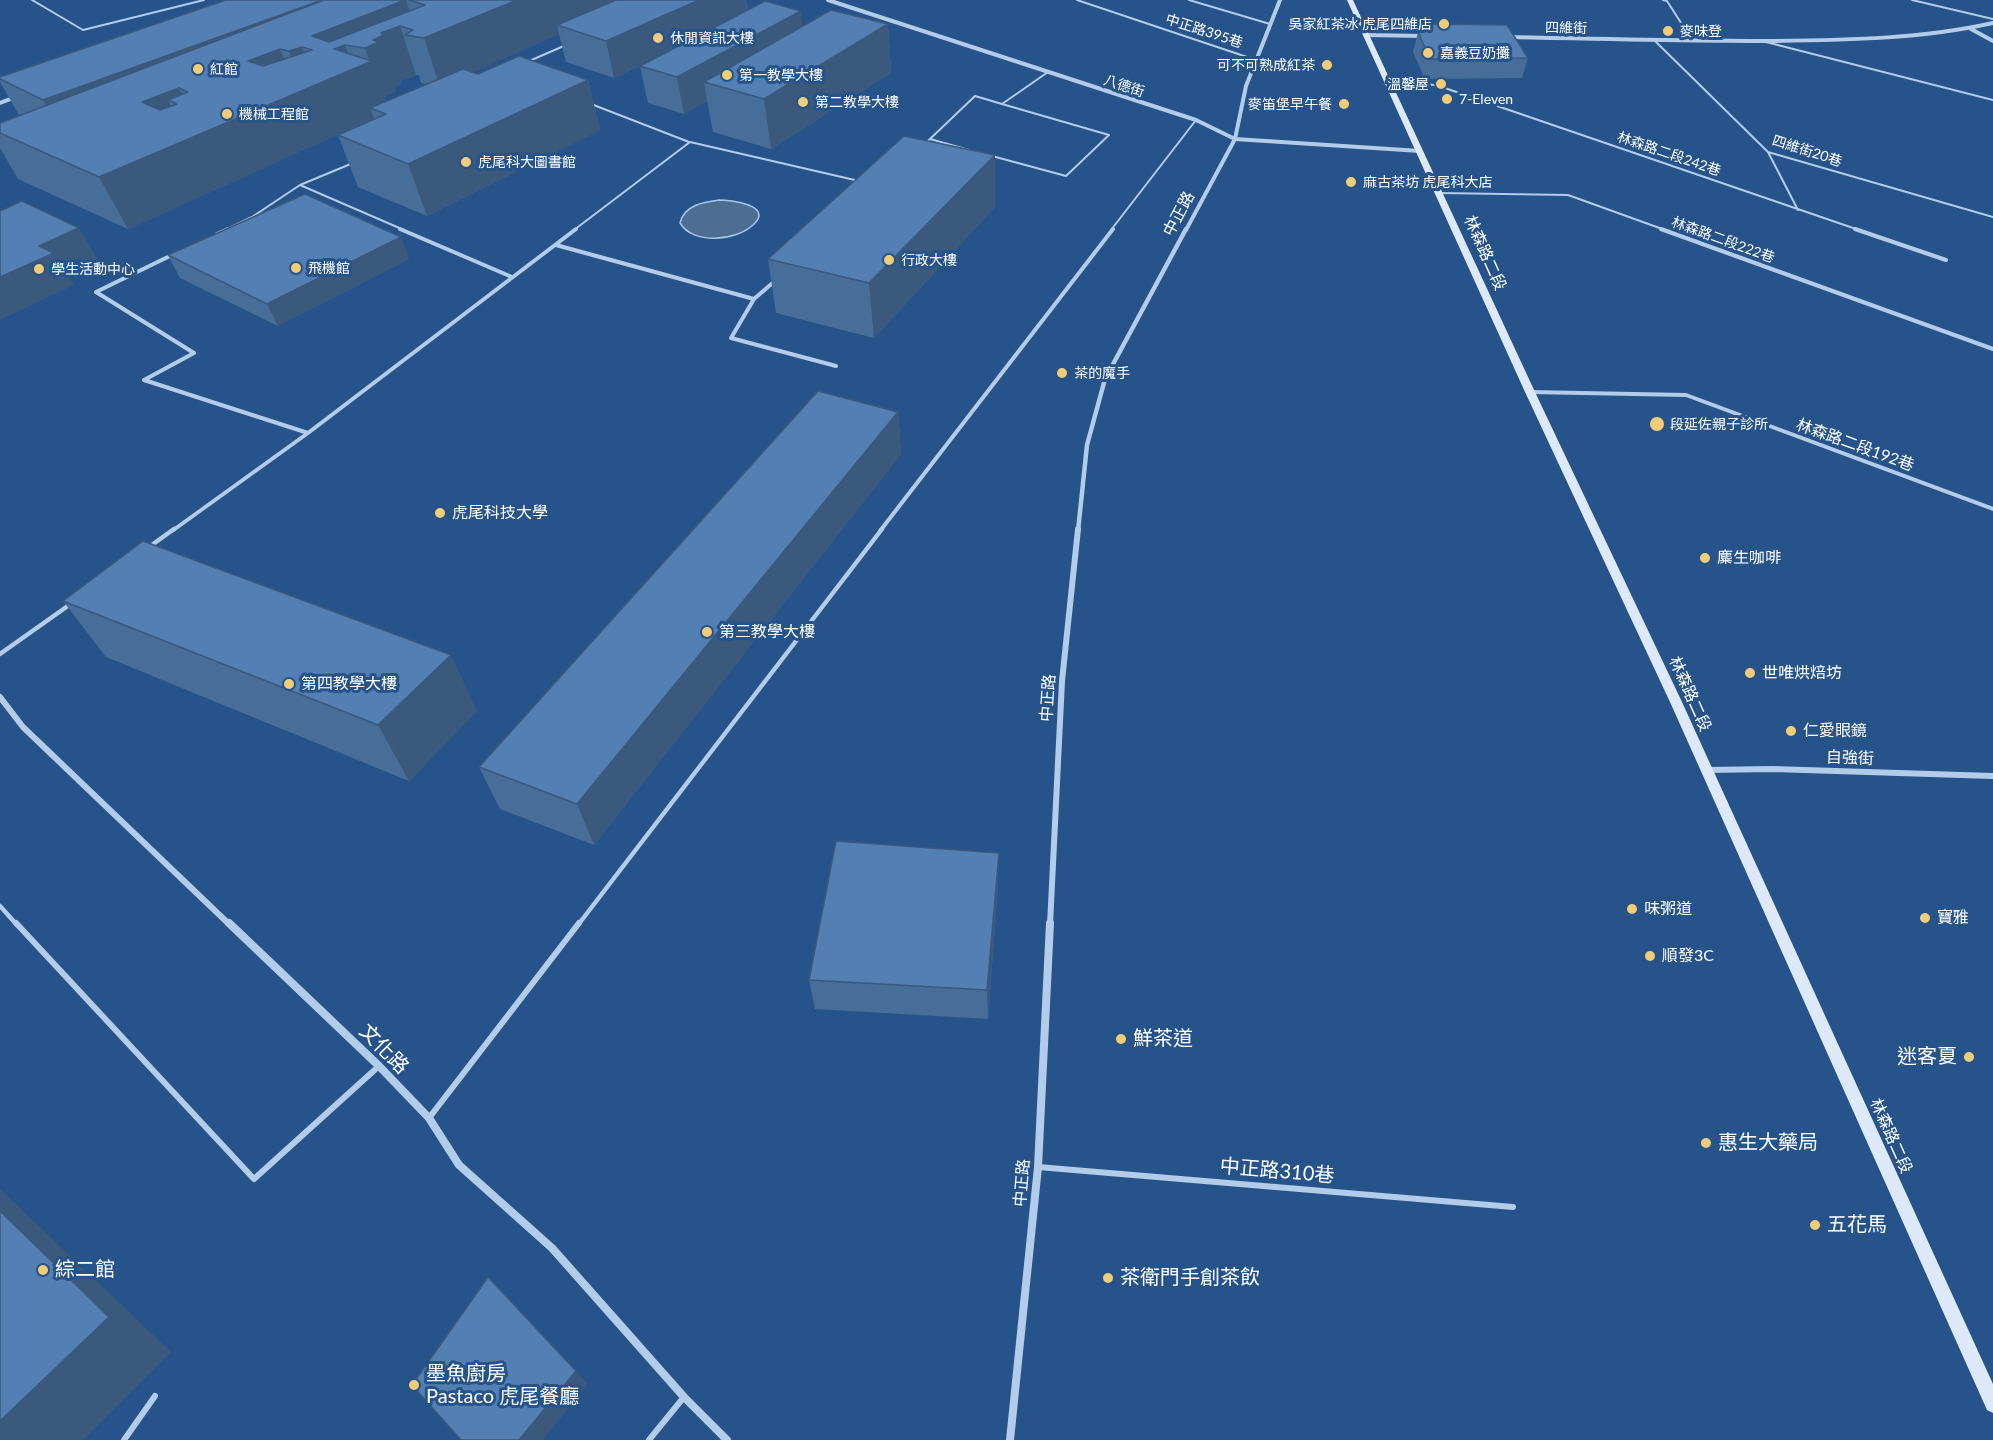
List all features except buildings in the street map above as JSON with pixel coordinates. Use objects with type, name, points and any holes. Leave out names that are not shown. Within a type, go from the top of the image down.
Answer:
[{"type":"main road","name":"林森路二段","points":[[1350,0],[1383,76],[1671,691],[1993,1404]]},
{"type":"street","name":"八德街","points":[[828,0],[1196,120],[1234,139],[1420,151]]},
{"type":"street","name":"中正路","points":[[1010,1440],[1038,1167],[1062,681],[1087,445],[1105,379],[1234,139],[1237,117],[1256,60],[1280,0]]},
{"type":"street","name":"四維街","points":[[1509,37],[1766,42],[1868,38],[1970,29],[1993,21]]},
{"type":"street","points":[[1970,29],[1993,41]]},
{"type":"street","points":[[1365,35],[1425,36]]},
{"type":"street","points":[[0,103],[22,95]]},
{"type":"street","name":"文化路","points":[[0,697],[23,727],[379,1066],[429,1118],[459,1166],[552,1248],[684,1397],[727,1440]]},
{"type":"street","name":"自強街","points":[[1706,770],[1773,769],[1993,776]]},
{"type":"lane","points":[[32,0],[83,30],[204,0]]},
{"type":"lane","name":"中正路395巷","points":[[1077,0],[1256,60]]},
{"type":"lane","points":[[1189,0],[1270,24]]},
{"type":"lane","points":[[1663,0],[1667,1],[1692,40]]},
{"type":"lane","points":[[1912,0],[1993,21]]},
{"type":"lane","name":"四維街20巷","points":[[1653,39],[1768,152],[1993,217]]},
{"type":"lane","name":"四維街","points":[[1766,42],[1993,100]]},
{"type":"lane","points":[[517,66],[570,44]]},
{"type":"lane","points":[[1002,104],[1048,72]]},
{"type":"lane","name":"林森路二段242巷","points":[[1383,76],[1439,86],[1946,260]]},
{"type":"lane","points":[[921,146],[975,96],[1109,135],[1066,176],[986,154]]},
{"type":"lane","points":[[584,101],[690,142],[866,182]]},
{"type":"lane","points":[[429,1118],[1196,120]]},
{"type":"lane","points":[[930,139],[975,151]]},
{"type":"lane","points":[[144,551],[308,433],[690,142]]},
{"type":"lane","points":[[1768,152],[1797,210]]},
{"type":"lane","points":[[210,237],[252,217],[300,185],[354,162]]},
{"type":"lane","points":[[300,185],[512,277]]},
{"type":"lane","name":"林森路二段222巷","points":[[1439,193],[1568,195],[1993,349]]},
{"type":"lane","points":[[556,245],[754,299]]},
{"type":"lane","points":[[179,252],[96,292],[194,353],[144,380],[308,433]]},
{"type":"lane","points":[[780,276],[754,299],[731,338],[836,366]]},
{"type":"lane","name":"林森路二段192巷","points":[[1530,392],[1686,395],[1993,509]]},
{"type":"lane","points":[[0,654],[77,599]]},
{"type":"lane","points":[[0,906],[254,1179],[379,1066]]},
{"type":"lane","name":"中正路310巷","points":[[1038,1167],[1514,1207]]},
{"type":"lane","points":[[124,1440],[155,1396]]},
{"type":"lane","points":[[649,1440],[684,1397]]},
{"type":"water","points":[[719,200],[732,201],[755,208],[759,213],[758,218],[753,225],[736,235],[715,238],[694,235],[680,223],[690,208],[701,203]]},
{"type":"place","name":"吳家紅茶冰 虎尾四維店","points":[[1444,24]]},
{"type":"place","name":"麥味登","points":[[1668,31]]},
{"type":"place","name":"休閒資訊大樓","points":[[658,38]]},
{"type":"place","name":"嘉義豆奶攤","points":[[1428,53]]},
{"type":"place","name":"可不可熟成紅茶","points":[[1327,65]]},
{"type":"place","name":"紅館","points":[[198,69]]},
{"type":"place","name":"第一教學大樓","points":[[727,75]]},
{"type":"place","name":"溫馨屋","points":[[1441,84]]},
{"type":"place","name":"7-Eleven","points":[[1447,99]]},
{"type":"place","name":"第二教學大樓","points":[[803,102]]},
{"type":"place","name":"麥笛堡早午餐","points":[[1344,104]]},
{"type":"place","name":"機械工程館","points":[[227,114]]},
{"type":"place","name":"虎尾科大圖書館","points":[[466,162]]},
{"type":"place","name":"麻古茶坊 虎尾科大店","points":[[1351,182]]},
{"type":"place","name":"行政大樓","points":[[889,260]]},
{"type":"place","name":"飛機館","points":[[296,268]]},
{"type":"place","name":"學生活動中心","points":[[39,269]]},
{"type":"place","name":"茶的魔手","points":[[1062,373]]},
{"type":"place","name":"段延佐親子診所","points":[[1657,424]]},
{"type":"place","name":"虎尾科技大學","points":[[440,513]]},
{"type":"place","name":"麋生咖啡","points":[[1705,558]]},
{"type":"place","name":"第三教學大樓","points":[[707,632]]},
{"type":"place","name":"世唯烘焙坊","points":[[1750,673]]},
{"type":"place","name":"第四教學大樓","points":[[289,684]]},
{"type":"place","name":"仁愛眼鏡","points":[[1791,731]]},
{"type":"place","name":"味粥道","points":[[1632,909]]},
{"type":"place","name":"寶雅","points":[[1925,918]]},
{"type":"place","name":"順發3C","points":[[1650,956]]},
{"type":"place","name":"鮮茶道","points":[[1121,1039]]},
{"type":"place","name":"迷客夏","points":[[1969,1057]]},
{"type":"place","name":"惠生大藥局","points":[[1706,1143]]},
{"type":"place","name":"五花馬","points":[[1815,1225]]},
{"type":"place","name":"綜二館","points":[[43,1270]]},
{"type":"place","name":"茶衛門手創茶飲","points":[[1108,1278]]},
{"type":"place","name":"墨魚廚房 Pastaco 虎尾餐廳","points":[[414,1385]]}]
